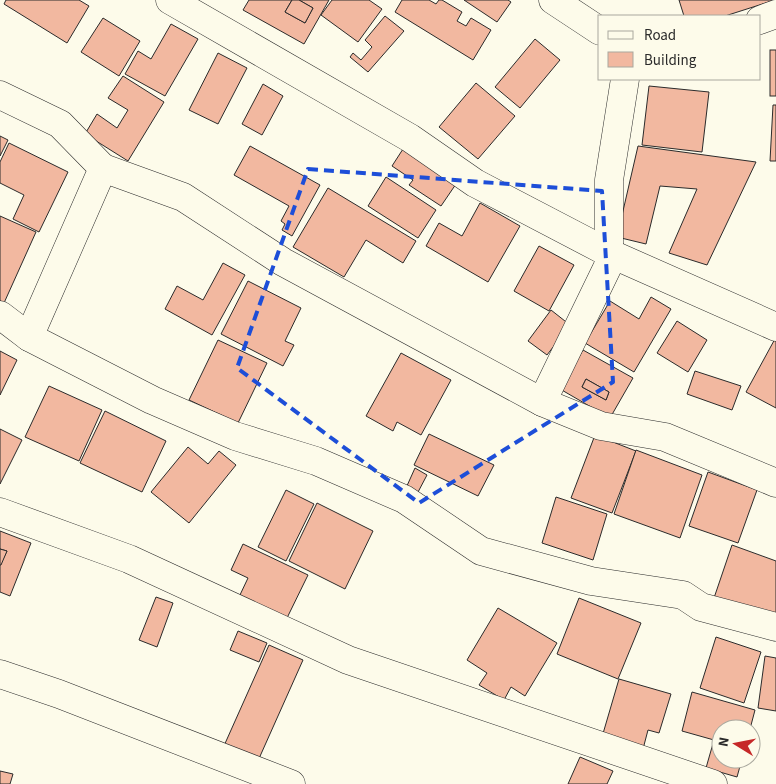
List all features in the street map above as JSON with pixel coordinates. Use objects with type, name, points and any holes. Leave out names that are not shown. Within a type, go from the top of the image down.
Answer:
[{"type":"street","points":[[170,0],[410,138],[475,183],[609,253],[776,327]]},
{"type":"street","points":[[553,0],[598,30]]},
{"type":"street","points":[[761,20],[776,14]]},
{"type":"street","points":[[542,402],[609,264],[609,180],[625,80]]},
{"type":"street","points":[[0,95],[60,124],[103,168],[183,197],[283,262],[542,402],[602,426],[665,437],[776,483]]},
{"type":"street","points":[[29,337],[103,168]]},
{"type":"street","points":[[0,315],[29,337],[160,404],[236,436],[316,461],[404,499],[482,551],[591,581],[683,595],[701,607],[776,627]]},
{"type":"street","points":[[0,512],[129,559],[348,660],[713,784]]},
{"type":"street","points":[[0,674],[59,694],[291,784]]},
{"type":"highlighted area","points":[[308,169],[602,191],[613,382],[419,503],[237,368]]},
{"type":"building","points":[[6,0],[79,0],[89,6],[67,43],[4,4]]},
{"type":"building","points":[[249,0],[292,0],[285,12],[305,23],[313,8],[299,0],[329,0],[304,44],[243,10]]},
{"type":"building","points":[[292,0],[299,0],[313,8],[305,23],[285,12]]},
{"type":"building","points":[[332,0],[369,0],[382,9],[358,42],[321,15]]},
{"type":"building","points":[[402,0],[429,0],[436,4],[439,0],[442,0],[462,12],[457,21],[466,26],[471,18],[491,30],[473,60],[395,12]]},
{"type":"building","points":[[464,0],[508,0],[511,2],[497,22]]},
{"type":"building","points":[[679,0],[775,0],[728,15],[684,15]]},
{"type":"building","points":[[385,16],[404,31],[368,72],[350,57],[353,53],[361,60],[372,47],[365,40]]},
{"type":"building","points":[[103,18],[140,41],[119,76],[81,52]]},
{"type":"building","points":[[171,24],[198,39],[165,96],[125,74],[138,51],[151,59]]},
{"type":"building","points":[[535,39],[560,60],[520,108],[495,87]]},
{"type":"building","points":[[770,50],[776,50],[776,96],[770,96]]},
{"type":"building","points":[[218,53],[247,68],[218,124],[189,110]]},
{"type":"building","points":[[123,76],[164,102],[128,161],[85,134],[97,114],[117,128],[128,110],[108,98]]},
{"type":"building","points":[[476,83],[515,116],[478,159],[439,127]]},
{"type":"building","points":[[263,84],[283,96],[262,135],[242,124]]},
{"type":"building","points":[[649,86],[709,92],[702,152],[642,145]]},
{"type":"building","points":[[773,105],[776,105],[776,161],[770,161]]},
{"type":"building","points":[[0,136],[8,140],[0,156]]},
{"type":"building","points":[[9,143],[68,172],[39,232],[13,219],[24,195],[0,183],[0,162]]},
{"type":"building","points":[[250,146],[320,185],[292,236],[282,230],[285,224],[281,221],[289,206],[234,175]]},
{"type":"building","points":[[638,146],[756,162],[707,265],[669,253],[697,189],[660,186],[646,244],[617,237]]},
{"type":"building","points":[[403,149],[456,184],[441,206],[409,185],[413,180],[392,166]]},
{"type":"building","points":[[386,177],[436,210],[418,238],[368,206]]},
{"type":"building","points":[[328,188],[416,241],[403,263],[366,240],[344,277],[293,247]]},
{"type":"building","points":[[480,203],[520,226],[488,282],[426,246],[439,223],[462,236]]},
{"type":"building","points":[[0,216],[36,232],[4,303],[0,301]]},
{"type":"building","points":[[539,246],[574,265],[549,311],[514,291]]},
{"type":"building","points":[[223,263],[245,275],[212,335],[165,309],[177,286],[203,300]]},
{"type":"building","points":[[248,281],[301,308],[285,341],[294,345],[283,366],[221,334]]},
{"type":"building","points":[[651,297],[671,309],[634,372],[585,343],[610,301],[639,319]]},
{"type":"building","points":[[551,310],[570,325],[547,355],[528,341]]},
{"type":"building","points":[[677,321],[707,340],[688,372],[657,353]]},
{"type":"building","points":[[776,337],[776,408],[746,392]]},
{"type":"building","points":[[218,340],[267,363],[238,423],[189,400]]},
{"type":"building","points":[[583,350],[633,378],[610,418],[560,389]],"holes":[[[586,379],[609,392],[606,400],[582,387]]]},
{"type":"building","points":[[0,351],[17,360],[0,395]]},
{"type":"building","points":[[401,353],[451,380],[421,435],[397,422],[393,431],[366,416]]},
{"type":"building","points":[[695,371],[741,386],[732,410],[687,394]]},
{"type":"building","points":[[586,379],[609,392],[606,400],[582,387]]},
{"type":"building","points":[[49,386],[102,410],[79,461],[25,437]]},
{"type":"building","points":[[105,411],[166,441],[142,492],[80,463]]},
{"type":"building","points":[[0,429],[22,440],[0,484]]},
{"type":"building","points":[[429,434],[494,465],[478,496],[414,465]]},
{"type":"building","points":[[595,435],[636,451],[612,513],[571,498]]},
{"type":"building","points":[[188,447],[208,464],[219,451],[236,465],[189,523],[151,492]]},
{"type":"building","points":[[636,450],[702,475],[680,538],[614,514]]},
{"type":"building","points":[[415,468],[427,475],[417,494],[406,488]]},
{"type":"building","points":[[708,472],[757,490],[738,543],[689,526]]},
{"type":"building","points":[[286,490],[314,504],[286,561],[258,547]]},
{"type":"building","points":[[556,497],[607,514],[593,560],[542,543]]},
{"type":"building","points":[[317,503],[373,531],[345,589],[289,561]]},
{"type":"building","points":[[0,531],[31,543],[10,596],[0,592],[0,565],[7,551],[0,549]]},
{"type":"building","points":[[243,544],[308,575],[286,620],[239,597],[248,578],[231,570]]},
{"type":"building","points":[[732,545],[776,561],[776,619],[714,598]]},
{"type":"building","points":[[0,549],[7,551],[1,565],[0,565]]},
{"type":"building","points":[[156,597],[173,603],[157,647],[139,640]]},
{"type":"building","points":[[579,598],[641,623],[618,679],[557,654]]},
{"type":"building","points":[[498,608],[557,643],[525,696],[511,687],[504,700],[479,685],[487,673],[467,660]]},
{"type":"building","points":[[238,631],[267,643],[259,662],[230,650]]},
{"type":"building","points":[[716,637],[761,652],[744,703],[700,688]]},
{"type":"building","points":[[269,645],[303,660],[257,763],[223,748]]},
{"type":"building","points":[[765,656],[776,658],[776,711],[758,708]]},
{"type":"building","points":[[619,679],[671,694],[659,733],[648,730],[643,749],[602,737]]},
{"type":"building","points":[[692,692],[755,710],[753,719],[711,719],[711,739],[682,731]]},
{"type":"building","points":[[711,750],[711,769],[739,769],[737,777],[706,768]]},
{"type":"building","points":[[580,757],[613,771],[607,784],[568,784]]},
{"type":"building","points":[[0,771],[13,774],[10,784],[0,784]]}]
